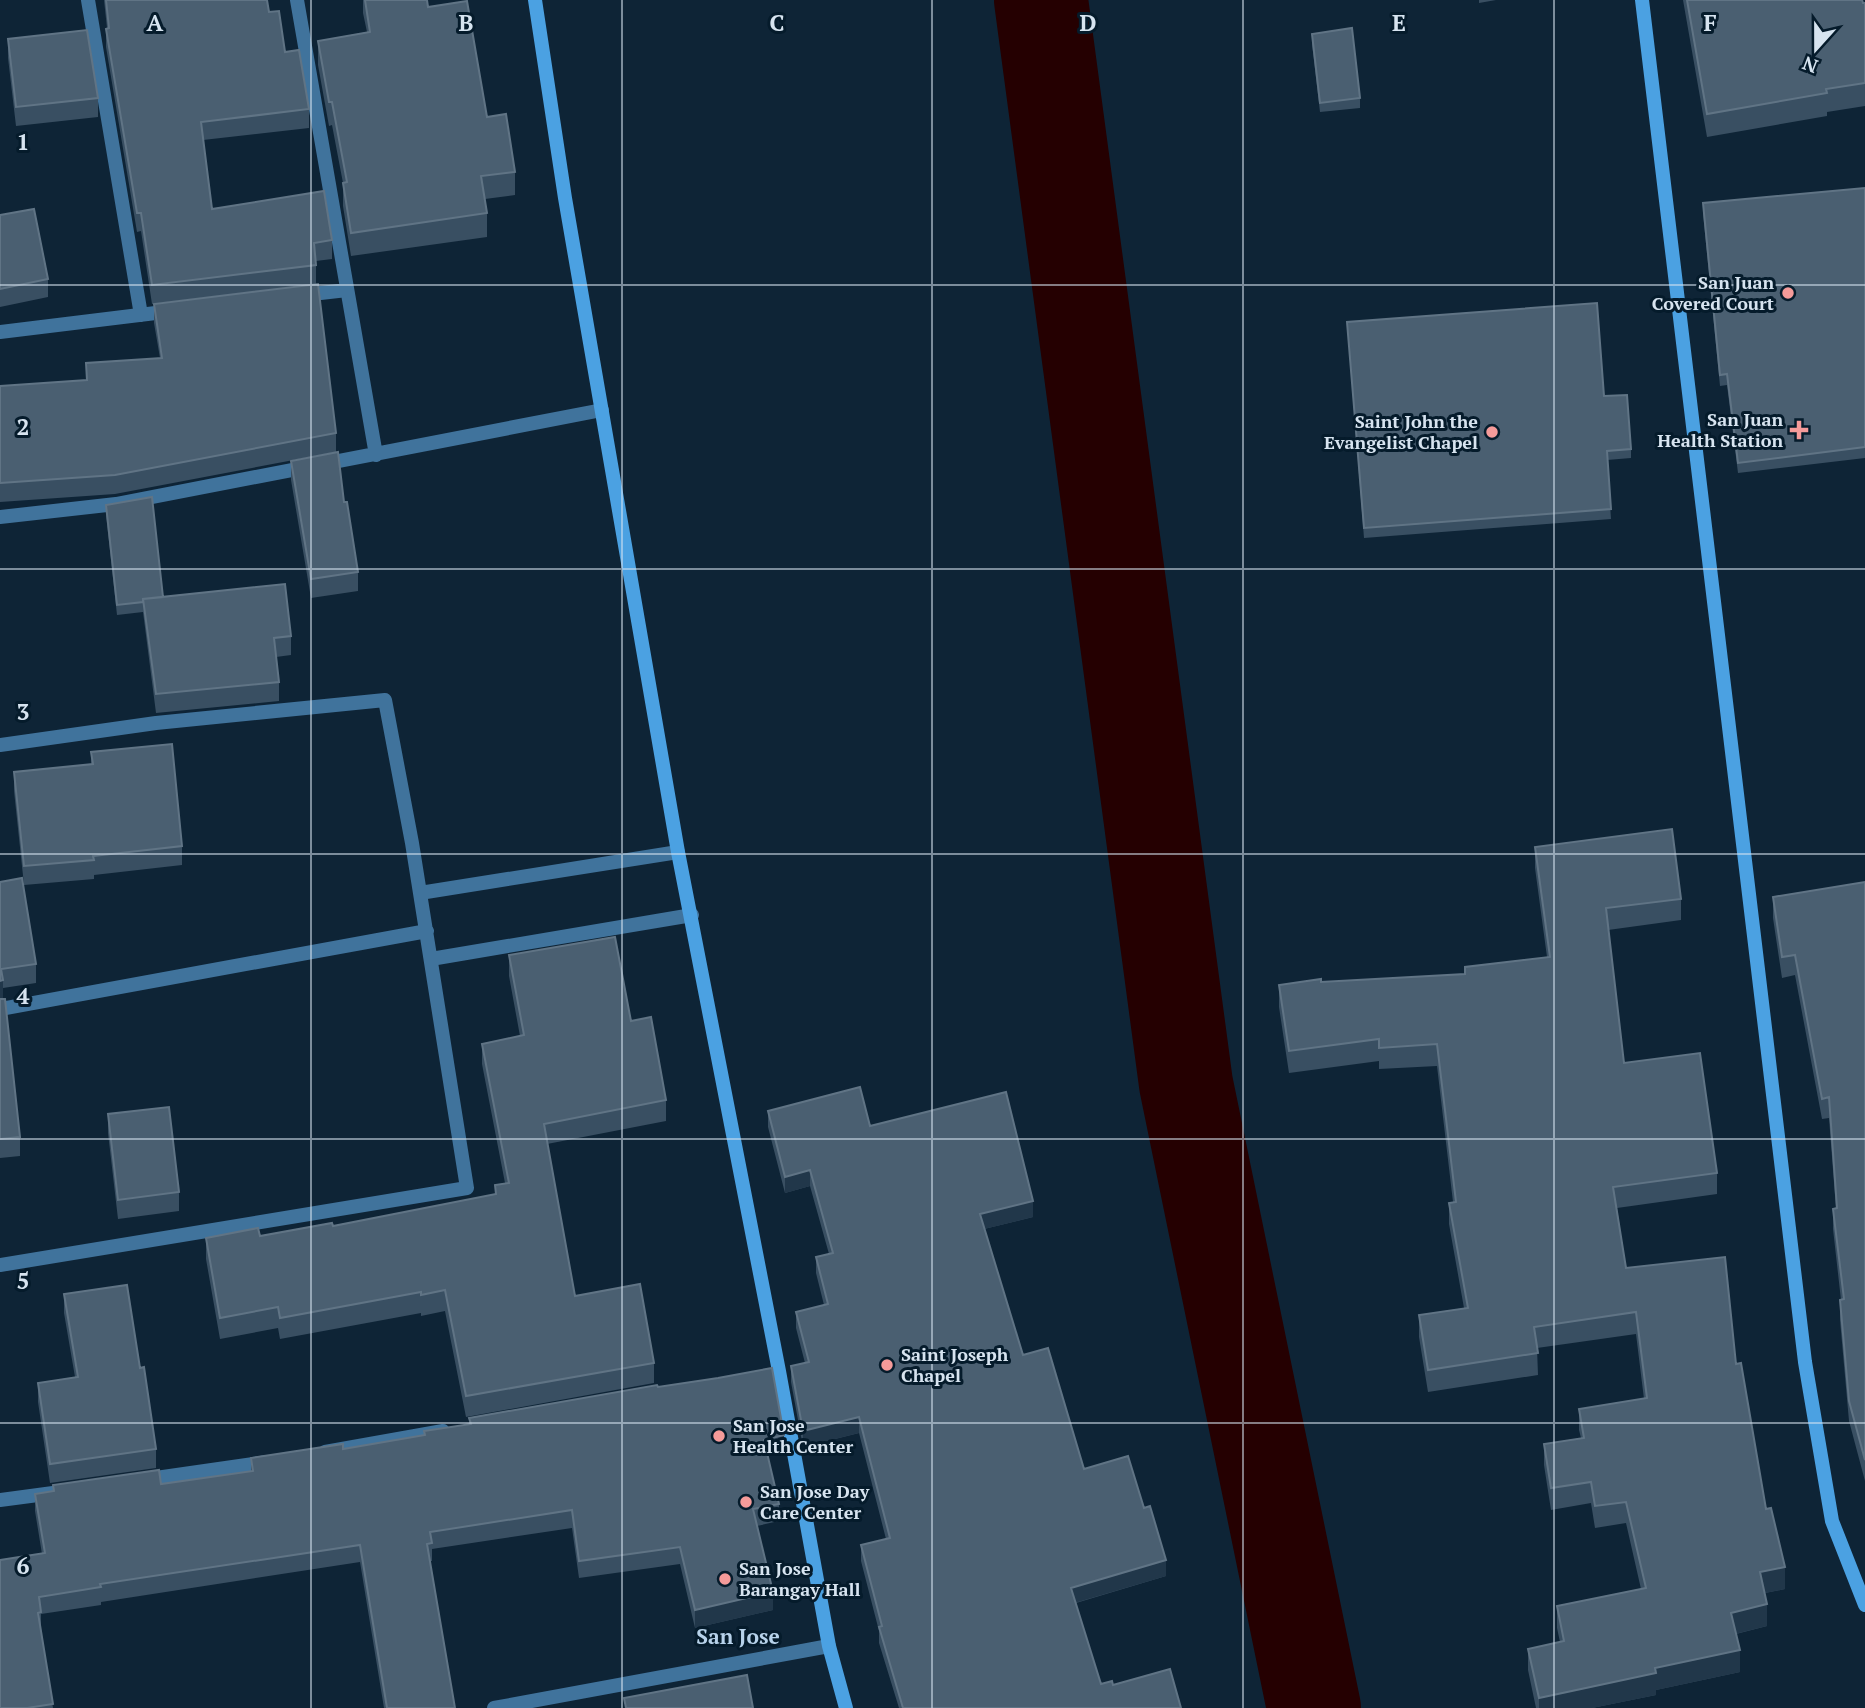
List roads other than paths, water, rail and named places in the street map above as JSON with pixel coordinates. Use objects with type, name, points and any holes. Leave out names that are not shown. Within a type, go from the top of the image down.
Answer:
[{"type":"street","points":[[88,0],[141,315]]},
{"type":"street","points":[[297,0],[376,454]]},
{"type":"street","points":[[535,0],[565,198],[678,852],[692,915],[772,1372],[829,1646],[846,1708]]},
{"type":"street","points":[[1642,0],[1805,1362],[1832,1521],[1865,1605]]},
{"type":"street","points":[[292,296],[347,290]]},
{"type":"street","points":[[0,332],[182,310]]},
{"type":"street","points":[[0,517],[116,504],[602,410]]},
{"type":"street","points":[[0,745],[156,723],[385,700],[421,893],[467,1188],[0,1265]]},
{"type":"street","points":[[421,893],[678,852]]},
{"type":"street","points":[[431,959],[692,915]]},
{"type":"street","points":[[0,1009],[427,932]]},
{"type":"street","points":[[309,1455],[452,1430]]},
{"type":"street","points":[[121,1483],[282,1459]]},
{"type":"street","points":[[0,1500],[67,1491]]},
{"type":"street","points":[[494,1708],[829,1646]]},
{"type":"waterway","points":[[1041,0],[1186,1084],[1314,1708]]},
{"type":"place","name":"San Juan Covered Court","points":[[1788,293]]},
{"type":"place","name":"San Juan Health Station","points":[[1799,430]]},
{"type":"place","name":"Saint John the Evangelist Chapel","points":[[1492,432]]},
{"type":"place","name":"Saint Joseph Chapel","points":[[887,1365]]},
{"type":"place","name":"San Jose Health Center","points":[[719,1436]]},
{"type":"place","name":"San Jose Day Care Center","points":[[746,1502]]},
{"type":"place","name":"San Jose Barangay Hall","points":[[725,1579]]},
{"type":"district","name":"San Jose","points":[[738,1637]]}]
